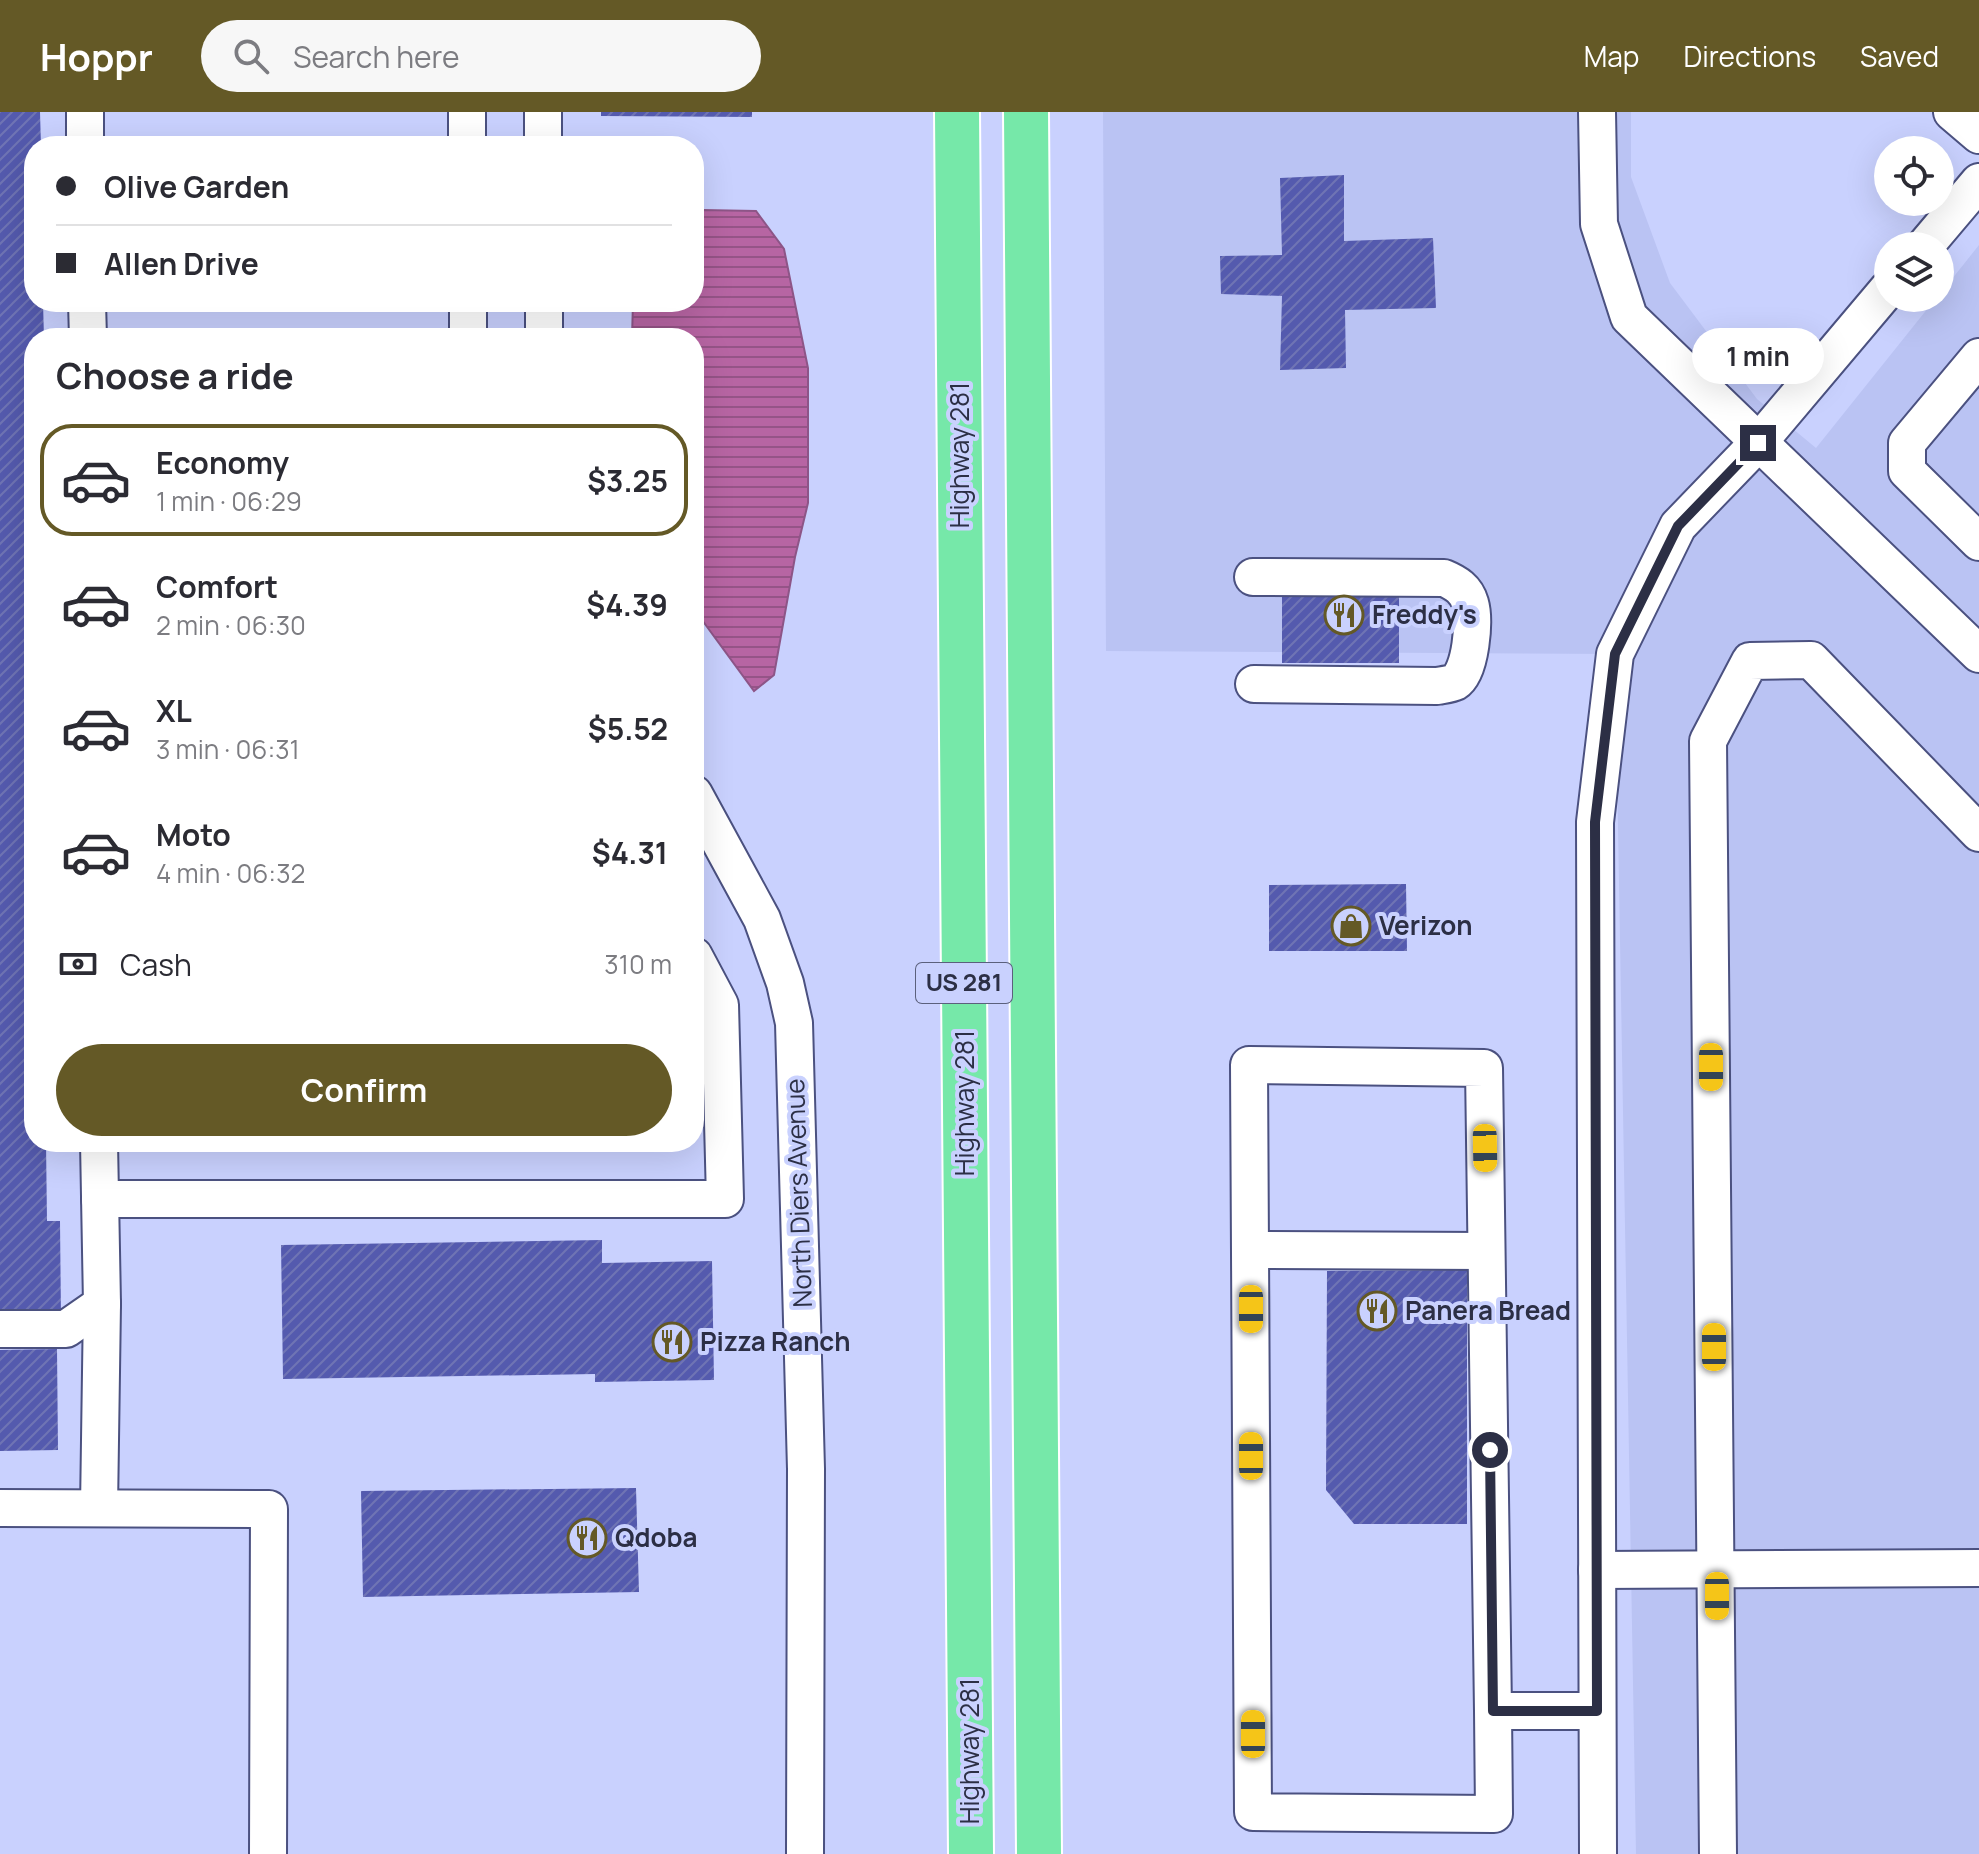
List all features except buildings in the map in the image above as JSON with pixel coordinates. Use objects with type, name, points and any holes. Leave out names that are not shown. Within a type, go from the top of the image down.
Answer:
[{"type":"highway","name":"Highway 281","points":[[957,112],[971,1854]]},
{"type":"highway","name":"US 281","points":[[1026,112],[1039,1854]]},
{"type":"street","points":[[85,112],[85,136]]},
{"type":"street","points":[[467,112],[467,136]]},
{"type":"street","points":[[543,112],[543,136]]},
{"type":"street","points":[[1597,112],[1599,224],[1629,317],[1979,654]]},
{"type":"street","points":[[1952,112],[1979,135]]},
{"type":"street","points":[[1937,232],[1979,182]]},
{"type":"street","points":[[1598,1854],[1595,822],[1615,654],[1678,526],[1758,443],[1874,306]]},
{"type":"street","points":[[1979,357],[1907,443],[1907,471],[1979,542]]},
{"type":"street","points":[[1253,577],[1444,578],[1460,586],[1470,603],[1471,627],[1465,671],[1455,682],[1437,686],[1254,684]]},
{"type":"street","points":[[1718,1854],[1708,741],[1750,661],[1811,660],[1979,833]]},
{"type":"street","name":"North Diers Avenue","points":[[704,812],[762,919],[785,983],[794,1023],[806,1469],[805,1854]]},
{"type":"street","points":[[100,1199],[725,1199],[720,1005],[704,975]]},
{"type":"street","points":[[1249,1065],[1484,1068],[1494,1814],[1253,1812],[1250,1250],[1249,1065]]},
{"type":"street","points":[[99,1152],[102,1304],[99,1508]]},
{"type":"street","points":[[1250,1250],[1486,1251]]},
{"type":"street","points":[[0,1329],[66,1329],[102,1304]]},
{"type":"street","points":[[0,1508],[269,1509],[268,1854]]},
{"type":"street","points":[[1597,1570],[1979,1568]]},
{"type":"street","points":[[1493,1711],[1597,1711]]},
{"type":"shaded area","points":[[1103,112],[1631,112],[1631,177],[1670,283],[1757,399],[1816,448],[1925,312],[1954,312],[1954,276],[1979,245],[1979,1854],[1636,1854],[1615,654],[1106,651]]},
{"type":"shaded area","points":[[704,210],[756,211],[784,249],[808,368],[808,503],[774,675],[754,691],[704,623],[704,328],[632,328],[633,312],[704,312]]},
{"type":"place","name":"Freddy's","points":[[1344,615]]},
{"type":"place","name":"Verizon","points":[[1351,926]]},
{"type":"place","name":"Panera Bread","points":[[1377,1311]]},
{"type":"place","name":"Pizza Ranch","points":[[672,1342]]},
{"type":"place","name":"Qdoba","points":[[587,1538]]},
{"type":"route","points":[[1490,1450],[1493,1711],[1597,1711],[1595,822],[1615,654],[1678,526],[1758,443]]}]
